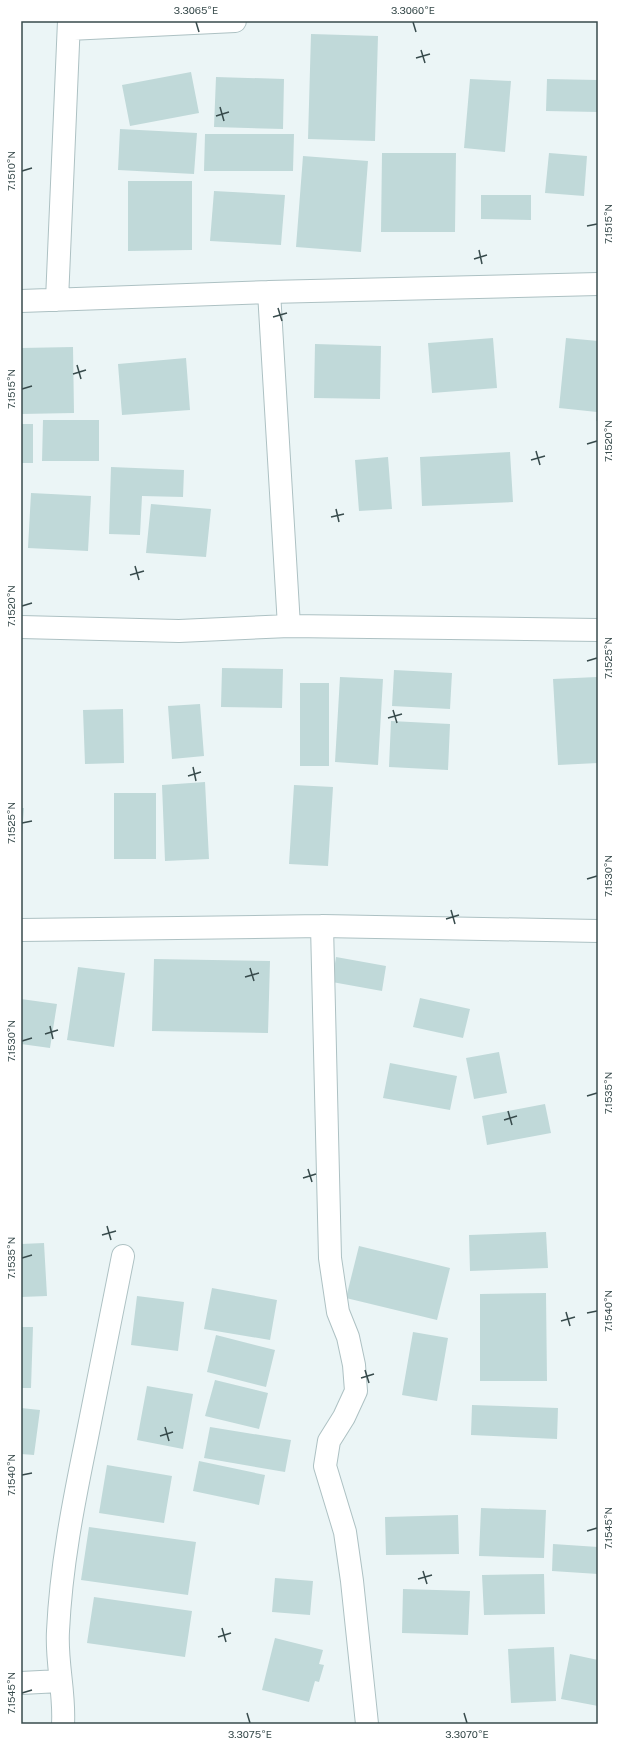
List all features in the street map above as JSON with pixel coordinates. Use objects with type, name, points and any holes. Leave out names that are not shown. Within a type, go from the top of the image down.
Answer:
[{"type":"street","points":[[57,300],[69,25],[235,21]]},
{"type":"street","points":[[21,301],[269,292],[598,284]]},
{"type":"street","points":[[269,292],[289,626]]},
{"type":"street","points":[[21,627],[179,631],[289,626],[598,630]]},
{"type":"street","points":[[322,926],[330,1258],[338,1312],[348,1337],[354,1365],[356,1391],[344,1417],[329,1441],[325,1466],[345,1532],[352,1581],[366,1724]]},
{"type":"street","points":[[21,930],[322,926],[598,932]]},
{"type":"street","points":[[63,1724],[64,1712],[60,1681],[58,1632],[70,1519],[123,1256]]},
{"type":"street","points":[[21,1683],[60,1681]]},
{"type":"building","points":[[311,34],[378,36],[375,141],[308,139]]},
{"type":"building","points":[[191,72],[199,113],[130,126],[122,85]]},
{"type":"building","points":[[216,77],[284,79],[283,129],[214,127]]},
{"type":"building","points":[[470,79],[511,81],[505,152],[464,148]]},
{"type":"building","points":[[547,79],[598,80],[598,112],[546,111]]},
{"type":"building","points":[[120,129],[197,133],[194,174],[118,170]]},
{"type":"building","points":[[205,134],[294,134],[293,171],[204,171]]},
{"type":"building","points":[[382,153],[456,153],[455,232],[381,232]]},
{"type":"building","points":[[549,153],[587,156],[584,196],[545,193]]},
{"type":"building","points":[[303,156],[368,161],[361,252],[296,247]]},
{"type":"building","points":[[128,181],[192,181],[192,250],[128,251]]},
{"type":"building","points":[[214,191],[285,195],[281,245],[210,241]]},
{"type":"building","points":[[481,195],[531,195],[531,220],[481,219]]},
{"type":"building","points":[[493,338],[497,388],[432,393],[428,343]]},
{"type":"building","points":[[566,338],[598,341],[598,421],[596,421],[597,412],[559,408]]},
{"type":"building","points":[[315,344],[381,346],[380,399],[314,398]]},
{"type":"building","points":[[73,347],[74,413],[21,414],[21,348]]},
{"type":"building","points":[[186,358],[190,410],[122,415],[118,364]]},
{"type":"building","points":[[43,420],[99,420],[99,461],[42,461]]},
{"type":"building","points":[[21,424],[33,424],[33,463],[21,463]]},
{"type":"building","points":[[510,452],[513,502],[422,506],[420,457]]},
{"type":"building","points":[[388,457],[392,509],[359,511],[355,460]]},
{"type":"building","points":[[111,467],[184,470],[183,497],[142,496],[140,535],[109,534]]},
{"type":"building","points":[[31,493],[91,496],[88,551],[28,548]]},
{"type":"building","points":[[151,504],[211,509],[206,557],[146,553]]},
{"type":"building","points":[[222,668],[283,669],[282,708],[221,707]]},
{"type":"building","points":[[394,670],[452,673],[450,709],[392,706]]},
{"type":"building","points":[[340,677],[383,679],[378,765],[335,762]]},
{"type":"building","points":[[597,677],[598,763],[558,765],[553,679]]},
{"type":"building","points":[[300,683],[329,683],[329,766],[300,766]]},
{"type":"building","points":[[200,704],[204,756],[172,759],[168,706]]},
{"type":"building","points":[[123,709],[124,763],[85,764],[83,710]]},
{"type":"building","points":[[391,721],[450,724],[448,770],[389,767]]},
{"type":"building","points":[[205,782],[209,859],[165,861],[162,785]]},
{"type":"building","points":[[294,785],[333,787],[328,866],[289,864]]},
{"type":"building","points":[[114,793],[156,793],[156,859],[114,859]]},
{"type":"building","points":[[21,808],[24,808],[22,835],[21,835]]},
{"type":"building","points":[[336,957],[386,966],[382,991],[332,982]]},
{"type":"building","points":[[154,959],[270,961],[268,1033],[152,1031]]},
{"type":"building","points":[[78,967],[125,973],[114,1047],[67,1040]]},
{"type":"building","points":[[420,998],[470,1009],[463,1038],[413,1027]]},
{"type":"building","points":[[21,999],[57,1004],[50,1048],[21,1044]]},
{"type":"building","points":[[499,1052],[507,1093],[474,1099],[466,1058]]},
{"type":"building","points":[[390,1063],[457,1076],[450,1110],[383,1098]]},
{"type":"building","points":[[545,1104],[551,1133],[487,1145],[482,1116]]},
{"type":"building","points":[[546,1232],[548,1268],[470,1271],[469,1235]]},
{"type":"building","points":[[44,1243],[47,1296],[21,1297],[21,1244]]},
{"type":"building","points":[[359,1246],[450,1268],[437,1320],[346,1298]]},
{"type":"building","points":[[212,1288],[277,1300],[270,1340],[204,1329]]},
{"type":"building","points":[[546,1293],[547,1381],[480,1381],[480,1294]]},
{"type":"building","points":[[137,1296],[184,1302],[178,1351],[131,1345]]},
{"type":"building","points":[[21,1327],[33,1327],[31,1388],[21,1388]]},
{"type":"building","points":[[413,1332],[448,1338],[437,1401],[402,1395]]},
{"type":"building","points":[[216,1335],[275,1350],[266,1387],[207,1372]]},
{"type":"building","points":[[215,1380],[268,1393],[259,1429],[205,1416]]},
{"type":"building","points":[[147,1386],[193,1394],[183,1449],[137,1440]]},
{"type":"building","points":[[472,1405],[558,1408],[557,1439],[471,1435]]},
{"type":"building","points":[[21,1408],[40,1410],[34,1455],[21,1454]]},
{"type":"building","points":[[210,1427],[291,1440],[285,1472],[204,1458]]},
{"type":"building","points":[[199,1461],[265,1475],[259,1505],[193,1491]]},
{"type":"building","points":[[107,1465],[172,1476],[164,1523],[99,1513]]},
{"type":"building","points":[[481,1508],[546,1510],[544,1558],[479,1556]]},
{"type":"building","points":[[458,1515],[459,1554],[386,1555],[385,1517]]},
{"type":"building","points":[[89,1527],[196,1542],[188,1595],[81,1580]]},
{"type":"building","points":[[553,1544],[598,1547],[598,1574],[552,1571]]},
{"type":"building","points":[[544,1574],[545,1614],[484,1615],[482,1575]]},
{"type":"building","points":[[275,1578],[313,1581],[310,1615],[272,1612]]},
{"type":"building","points":[[403,1589],[470,1591],[468,1635],[402,1633]]},
{"type":"building","points":[[94,1597],[192,1611],[185,1657],[87,1643]]},
{"type":"building","points":[[275,1638],[323,1650],[319,1664],[324,1665],[319,1682],[315,1681],[309,1702],[262,1690]]},
{"type":"building","points":[[554,1647],[556,1701],[511,1703],[508,1649]]},
{"type":"building","points":[[570,1654],[598,1660],[598,1706],[561,1699]]}]
